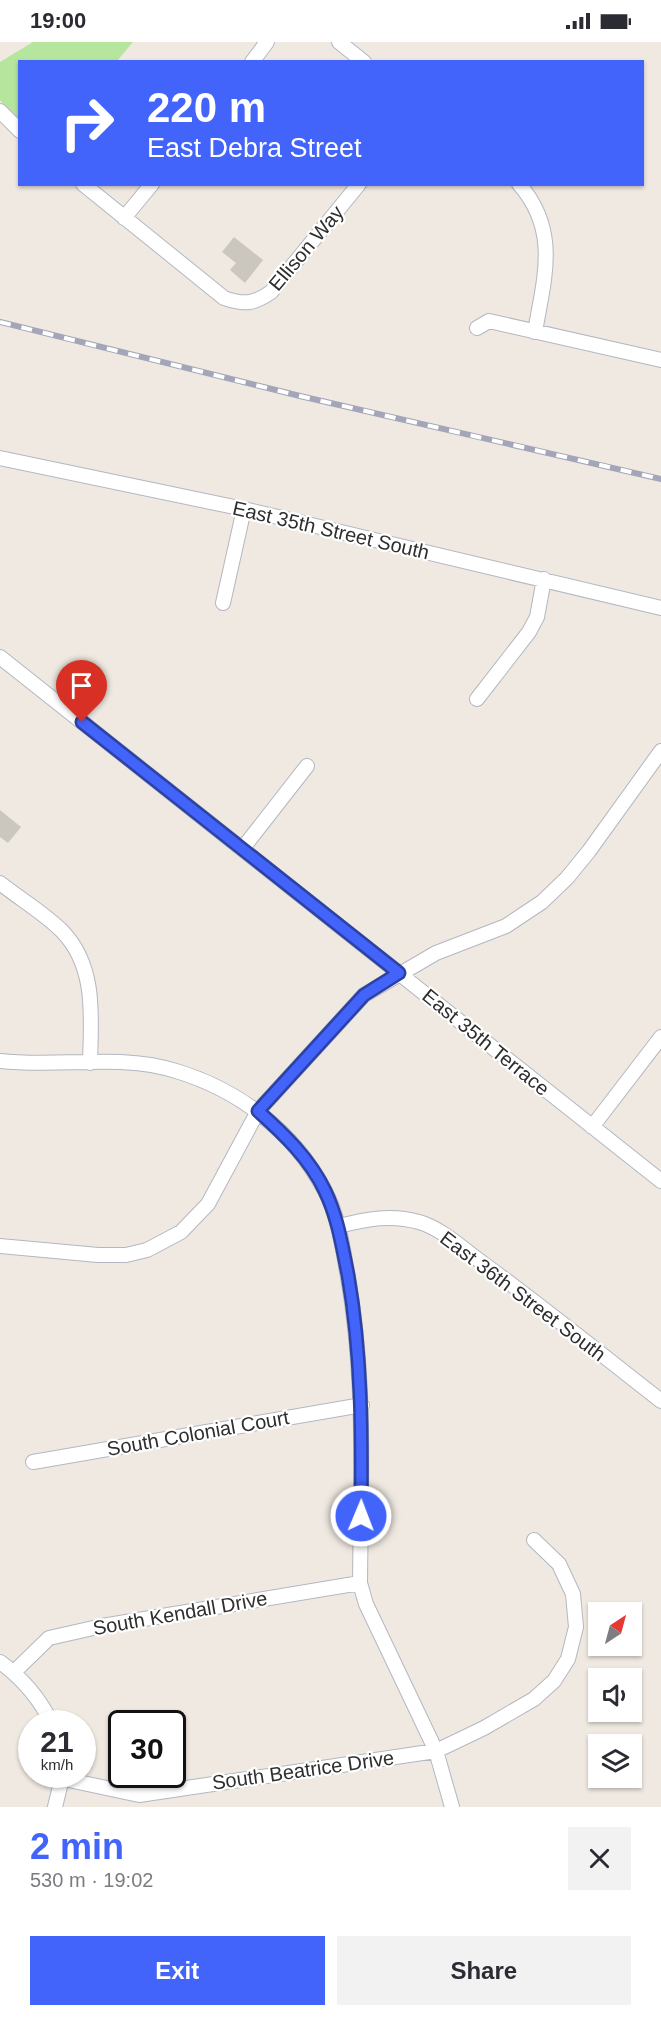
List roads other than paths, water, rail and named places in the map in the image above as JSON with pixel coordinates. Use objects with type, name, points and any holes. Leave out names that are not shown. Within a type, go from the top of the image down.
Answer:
[{"type":"street","points":[[254,60],[267,42]]},
{"type":"street","points":[[339,42],[362,60]]},
{"type":"street","points":[[0,111],[18,129]]},
{"type":"street","points":[[85,186],[124,218],[150,186]]},
{"type":"street","name":"Ellison Way","points":[[124,218],[224,298],[247,303],[257,302],[271,292],[357,186]]},
{"type":"street","points":[[520,186],[535,208],[548,255],[535,332]]},
{"type":"street","points":[[477,328],[489,321],[661,360]]},
{"type":"street","name":"East 35th Street South","points":[[0,458],[244,509],[661,608]]},
{"type":"street","points":[[223,603],[244,509]]},
{"type":"street","points":[[477,699],[529,632],[537,616],[544,579]]},
{"type":"street","name":"East 35th Terrace","points":[[0,657],[661,1180]]},
{"type":"street","points":[[0,1246],[98,1256],[126,1255],[167,1242],[208,1204],[258,1111],[364,995],[436,952],[506,926],[542,902],[590,851],[661,751]]},
{"type":"street","points":[[243,848],[307,766]]},
{"type":"street","points":[[0,883],[63,932],[79,955],[91,999],[90,1063]]},
{"type":"street","points":[[592,1126],[661,1037]]},
{"type":"street","points":[[0,1061],[145,1064],[175,1071],[216,1086],[258,1111],[305,1158],[325,1190],[339,1226],[354,1311],[362,1405],[360,1583],[366,1604],[436,1751],[452,1807]]},
{"type":"street","name":"East 36th Street South","points":[[339,1226],[374,1218],[394,1217],[422,1223],[440,1232],[527,1296],[661,1401]]},
{"type":"street","name":"South Colonial Court","points":[[33,1462],[362,1405]]},
{"type":"street","name":"South Beatrice Drive","points":[[96,1785],[139,1795],[330,1764],[436,1751],[484,1728],[534,1699],[554,1681],[568,1659],[576,1627],[573,1594],[559,1564],[534,1540]]},
{"type":"street","name":"South Kendall Drive","points":[[14,1672],[48,1638],[102,1626],[360,1583]]},
{"type":"street","points":[[0,1662],[14,1672],[45,1710]]},
{"type":"street","points":[[55,1807],[61,1788]]},
{"type":"railway","points":[[0,322],[300,396],[661,479]]}]
